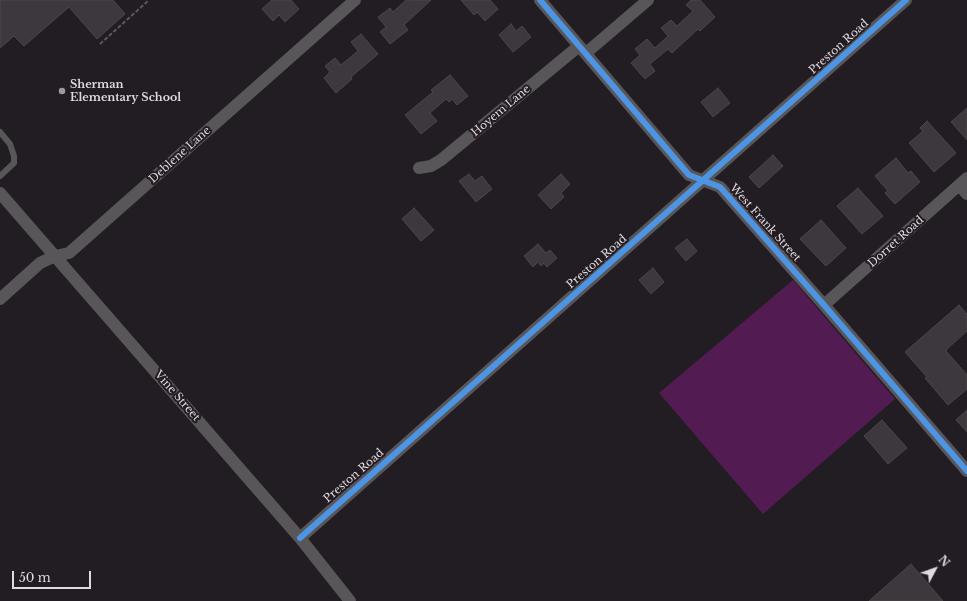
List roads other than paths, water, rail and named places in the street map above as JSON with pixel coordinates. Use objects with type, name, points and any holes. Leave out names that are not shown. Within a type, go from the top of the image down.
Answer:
[{"type":"street","name":"Deblene Lane","points":[[0,299],[40,263],[55,256],[69,253],[355,0]]},
{"type":"street","name":"West Frank Street","points":[[540,0],[689,175],[720,187],[967,471]]},
{"type":"street","name":"Hoyem Lane","points":[[419,168],[431,166],[441,160],[648,0]]},
{"type":"street","name":"Preston Road","points":[[300,538],[906,0]]},
{"type":"street","name":"Dorret Road","points":[[824,305],[964,186]]},
{"type":"street","name":"Vine Street","points":[[0,193],[300,538],[350,601]]},
{"type":"lane","points":[[0,132],[10,144],[14,156],[14,163],[0,176]]},
{"type":"place","name":"Sherman Elementary School","points":[[62,91]]}]
